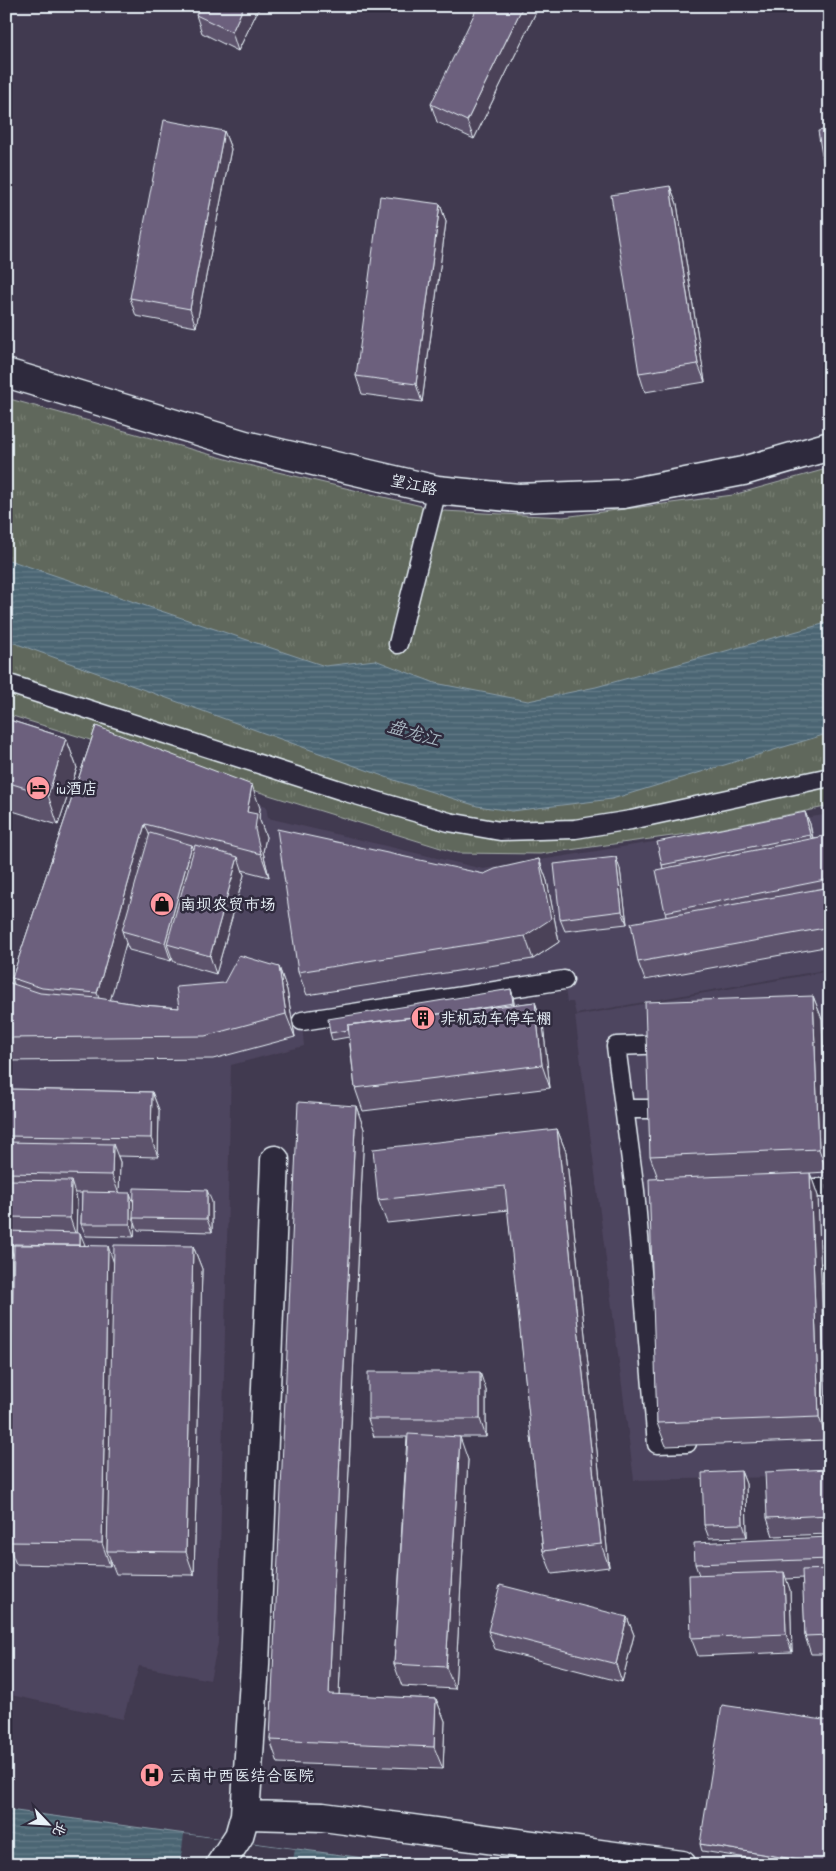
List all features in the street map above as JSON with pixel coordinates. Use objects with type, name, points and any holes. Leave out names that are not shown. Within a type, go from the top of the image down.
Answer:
[{"type":"street","name":"望江路","points":[[6,373],[245,445],[437,490],[518,498],[623,494],[743,471],[830,446]]},
{"type":"street","points":[[220,1865],[242,1825],[255,1665],[275,1160]]},
{"type":"street","points":[[242,1825],[323,1817],[611,1860],[682,1865]]},
{"type":"lane","points":[[398,644],[437,490]]},
{"type":"lane","points":[[6,683],[346,792],[449,822],[500,830],[575,829],[632,820],[830,777]]},
{"type":"lane","points":[[302,1021],[564,980]]},
{"type":"lane","points":[[781,1039],[830,1037]]},
{"type":"lane","points":[[684,1043],[616,1046],[635,1191],[657,1444],[705,1442]]},
{"type":"lane","points":[[624,1109],[693,1109]]},
{"type":"lane","points":[[781,1110],[830,1110]]},
{"type":"lane","points":[[771,1189],[830,1188]]},
{"type":"lane","points":[[635,1191],[655,1190]]},
{"type":"lane","points":[[780,1274],[830,1273]]},
{"type":"lane","points":[[642,1278],[662,1277]]},
{"type":"lane","points":[[785,1359],[814,1359],[830,1365]]},
{"type":"lane","points":[[650,1362],[669,1362]]},
{"type":"shaded area","points":[[98,742],[266,806],[268,818],[483,869],[830,814],[830,969],[576,1014],[573,1002],[567,1002],[562,970],[301,1014],[304,1046],[231,1065],[218,1643],[210,1680],[139,1666],[123,1719],[6,1694],[6,990],[13,990]]},
{"type":"shaded area","points":[[830,971],[830,1476],[634,1480],[575,1016]]},
{"type":"green space","points":[[6,398],[248,465],[443,511],[563,517],[733,495],[830,468],[830,806],[709,831],[540,854],[457,853],[6,714]]},
{"type":"water","name":"盘龙江","points":[[6,559],[325,666],[375,660],[435,683],[528,701],[596,687],[830,622],[830,733],[612,799],[512,811],[477,806],[394,780],[6,640]]},
{"type":"water","points":[[6,1809],[415,1865],[50,1865],[6,1859]]},
{"type":"pier","points":[[184,1834],[295,1849],[292,1865],[180,1865]]},
{"type":"building","points":[[200,6],[244,6],[232,32],[196,15]]},
{"type":"building","points":[[478,6],[523,6],[467,121],[431,104]]},
{"type":"building","points":[[164,120],[224,131],[190,309],[130,298]]},
{"type":"building","points":[[830,129],[830,205],[818,131]]},
{"type":"building","points":[[670,186],[698,364],[639,373],[611,195]]},
{"type":"building","points":[[380,196],[440,204],[416,384],[356,376]]},
{"type":"building","points":[[6,719],[66,738],[48,795],[6,782]]},
{"type":"building","points":[[96,726],[252,785],[247,812],[257,814],[255,829],[261,854],[145,824],[97,993],[42,988],[12,978]]},
{"type":"building","points":[[805,812],[810,835],[662,865],[657,842]]},
{"type":"building","points":[[277,829],[484,874],[495,869],[539,859],[551,919],[525,936],[298,972]]},
{"type":"building","points":[[150,833],[192,845],[165,943],[122,931]]},
{"type":"building","points":[[830,835],[830,879],[665,912],[656,870]]},
{"type":"building","points":[[195,845],[238,857],[210,956],[167,944]]},
{"type":"building","points":[[616,857],[622,911],[560,919],[554,864]]},
{"type":"building","points":[[830,887],[830,927],[638,962],[631,923]]},
{"type":"building","points":[[239,955],[279,967],[286,1014],[205,1036],[6,1038],[6,978],[10,983],[40,993],[179,1008],[176,987],[224,983]]},
{"type":"building","points":[[511,989],[513,1003],[348,1025],[348,1030],[330,1033],[328,1019]]},
{"type":"building","points":[[813,996],[819,1149],[650,1156],[645,1002]]},
{"type":"building","points":[[535,1002],[542,1065],[355,1088],[348,1025]]},
{"type":"building","points":[[6,1089],[152,1092],[151,1138],[6,1136]]},
{"type":"building","points":[[298,1102],[356,1106],[329,1694],[436,1699],[434,1747],[270,1740]]},
{"type":"building","points":[[557,1129],[601,1544],[543,1551],[505,1186],[378,1200],[373,1149]]},
{"type":"building","points":[[6,1142],[113,1144],[112,1175],[6,1173]]},
{"type":"building","points":[[810,1173],[819,1417],[657,1423],[649,1179]]},
{"type":"building","points":[[827,1179],[830,1179],[830,1269]]},
{"type":"building","points":[[6,1180],[71,1181],[70,1218],[6,1217]]},
{"type":"building","points":[[134,1188],[207,1190],[207,1219],[133,1218]]},
{"type":"building","points":[[82,1192],[130,1193],[130,1224],[81,1224]]},
{"type":"building","points":[[6,1231],[80,1233],[80,1245],[9,1245],[6,1244]]},
{"type":"building","points":[[6,1244],[9,1244],[6,1351]]},
{"type":"building","points":[[14,1244],[108,1246],[102,1543],[7,1542]]},
{"type":"building","points":[[114,1245],[193,1246],[186,1552],[107,1551]]},
{"type":"building","points":[[368,1372],[480,1372],[480,1419],[368,1419]]},
{"type":"building","points":[[408,1434],[460,1437],[446,1667],[394,1664]]},
{"type":"building","points":[[830,1469],[830,1515],[767,1518],[765,1472]]},
{"type":"building","points":[[741,1471],[743,1524],[704,1525],[702,1473]]},
{"type":"building","points":[[830,1537],[830,1559],[695,1564],[694,1543]]},
{"type":"building","points":[[830,1569],[830,1635],[805,1636],[802,1570]]},
{"type":"building","points":[[784,1572],[786,1634],[691,1638],[689,1575]]},
{"type":"building","points":[[500,1585],[627,1617],[616,1664],[488,1631]]},
{"type":"building","points":[[722,1705],[830,1721],[830,1865],[700,1844]]},
{"type":"place","name":"iu酒店","points":[[38,788]]},
{"type":"place","name":"南坝农贸市场","points":[[162,904]]},
{"type":"place","name":"非机动车停车棚","points":[[423,1018]]},
{"type":"place","name":"云南中西医结合医院","points":[[152,1775]]}]
